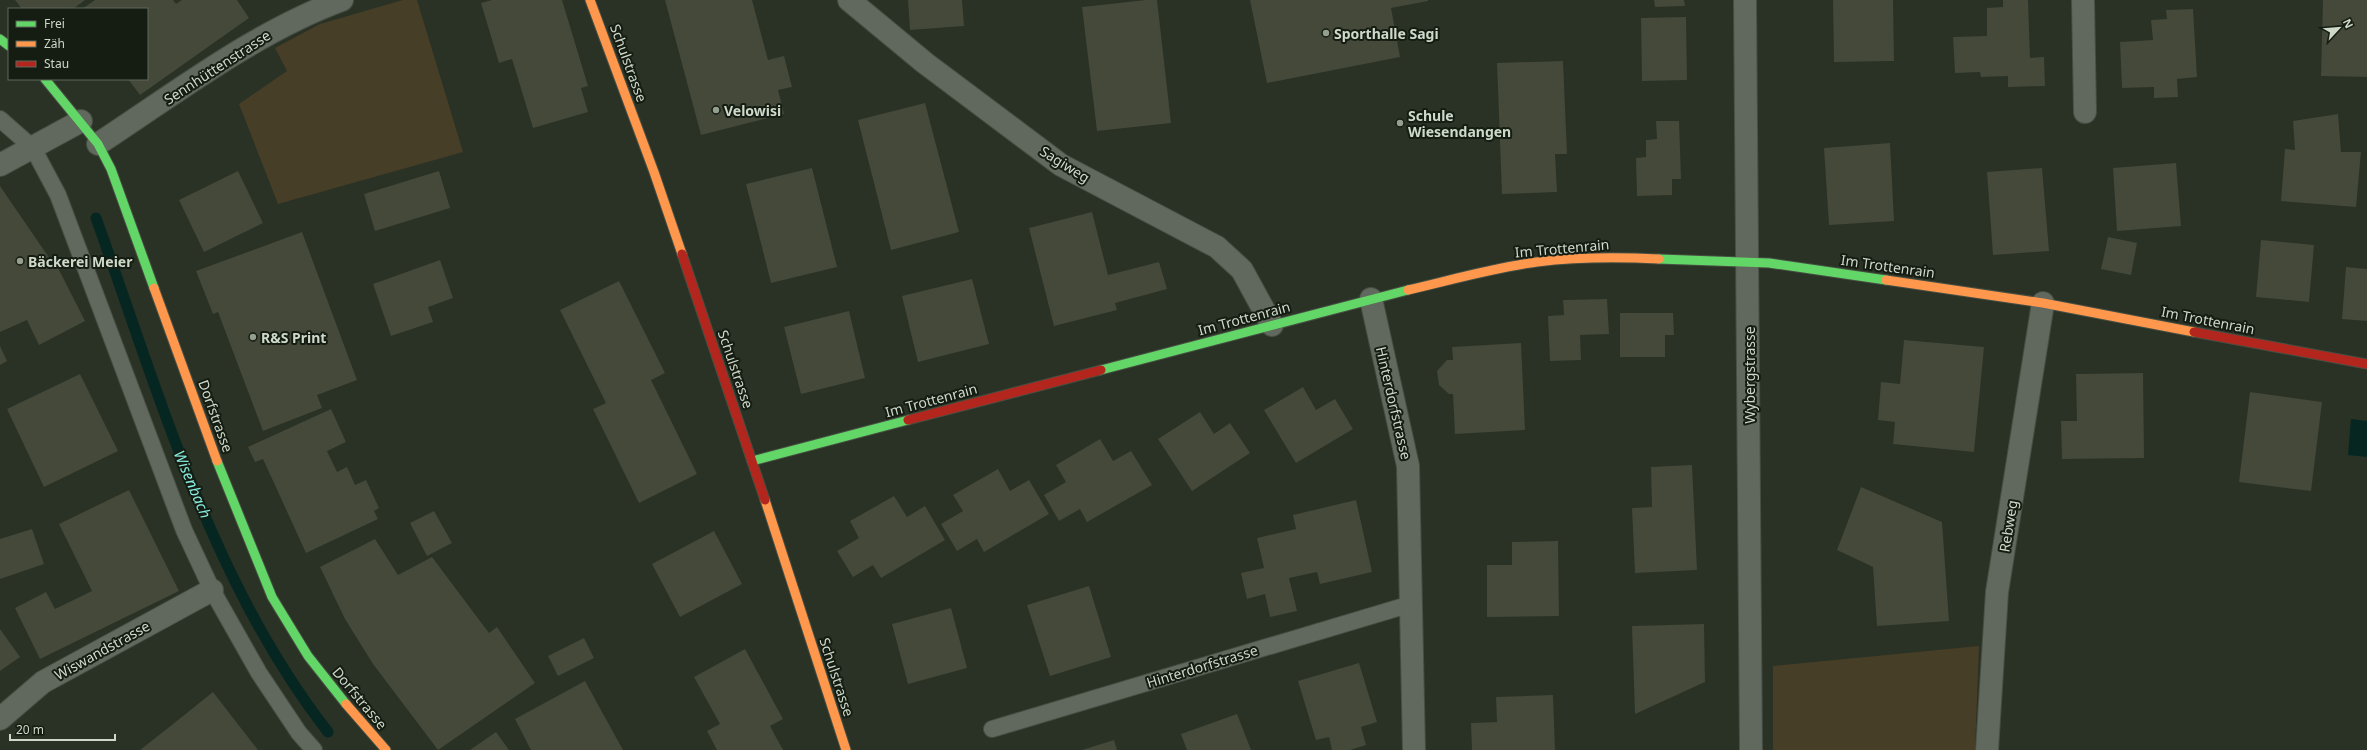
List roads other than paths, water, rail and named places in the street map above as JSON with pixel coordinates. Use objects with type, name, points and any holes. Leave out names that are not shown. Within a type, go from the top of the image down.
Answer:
[{"type":"street","name":"Sennhüttenstrasse","points":[[98,144],[274,30],[310,12],[342,0]]},
{"type":"street","name":"Schulstrasse","points":[[590,0],[654,172],[752,461],[846,750]]},
{"type":"street","name":"Sagiweg","points":[[849,0],[925,63],[1061,165],[1217,246],[1242,270],[1272,325]]},
{"type":"street","name":"Wybergstrasse","points":[[1745,0],[1751,750]]},
{"type":"street","points":[[2083,0],[2085,112]]},
{"type":"street","points":[[0,39],[8,45]]},
{"type":"street","name":"Dorfstrasse","points":[[46,80],[81,121],[98,144],[112,169],[234,507],[272,597],[308,656],[339,696],[386,750]]},
{"type":"street","points":[[0,165],[34,148],[81,121]]},
{"type":"street","name":"Im Trottenrain","points":[[752,461],[1371,299],[1537,262],[1620,257],[1748,262],[2043,303],[2367,364]]},
{"type":"street","name":"Hinterdorfstrasse","points":[[1371,299],[1408,466],[1414,750]]},
{"type":"street","name":"Rebweg","points":[[1987,750],[1997,592],[2043,303]]},
{"type":"street","name":"Wiswandstrasse","points":[[0,720],[43,682],[212,590]]},
{"type":"lane","points":[[0,119],[34,148],[58,195],[184,530],[212,590],[259,673],[299,733],[314,750]]},
{"type":"lane","name":"Hinterdorfstrasse","points":[[992,729],[1411,604]]},
{"type":"water","points":[[2351,419],[2367,421],[2367,457],[2348,455]]},
{"type":"waterway","name":"Wisenbach","points":[[96,218],[167,419],[192,485],[220,550],[252,614],[287,675],[328,732]]},
{"type":"place","name":"Sporthalle Sagi","points":[[1326,33]]},
{"type":"place","name":"Velowisi","points":[[716,110]]},
{"type":"place","name":"Schule Wiesendangen","points":[[1400,123]]},
{"type":"place","name":"Bäckerei Meier","points":[[20,261]]},
{"type":"place","name":"R&S Print","points":[[253,337]]}]
